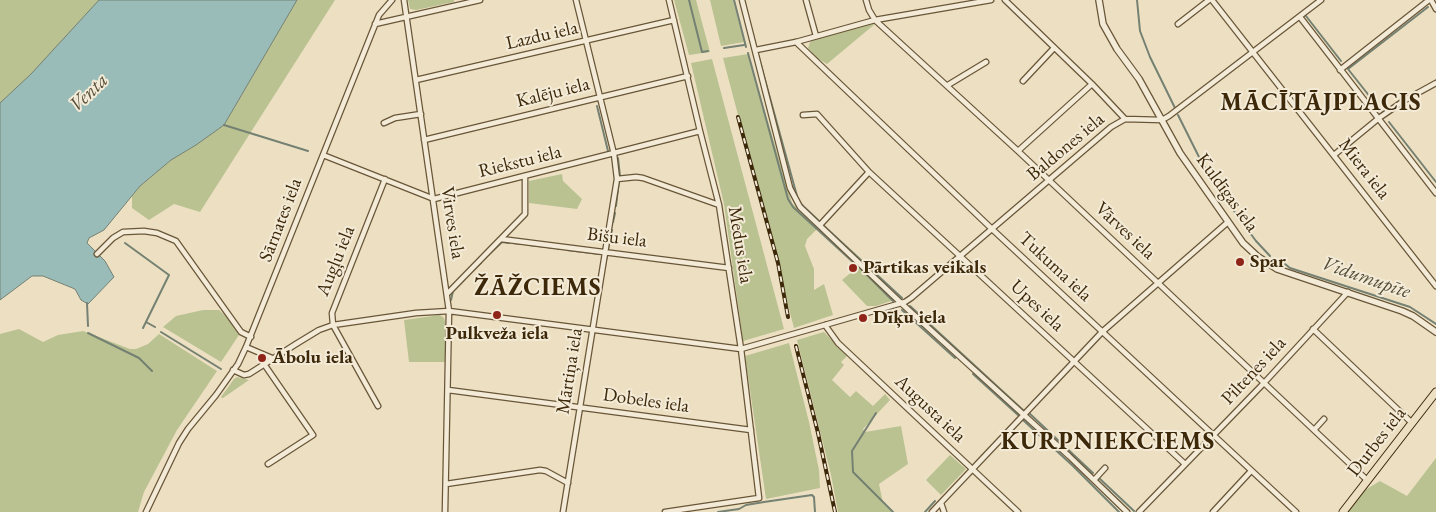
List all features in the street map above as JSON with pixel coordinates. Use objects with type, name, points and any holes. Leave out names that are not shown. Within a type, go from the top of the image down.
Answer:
[{"type":"main road","name":"Durbes iela","points":[[1343,512],[1436,392]]},
{"type":"street","points":[[375,24],[379,15],[392,0]]},
{"type":"street","name":"Virves iela","points":[[404,0],[448,293],[445,512]]},
{"type":"street","points":[[375,24],[480,0]]},
{"type":"street","name":"Mārtiņa iela","points":[[563,512],[617,179],[614,154],[576,0]]},
{"type":"street","name":"Medus iela","points":[[665,512],[759,498],[741,349],[719,205],[669,0]]},
{"type":"street","points":[[742,0],[790,188],[800,207],[1127,512]]},
{"type":"street","points":[[806,0],[816,36]]},
{"type":"street","name":"Vārves iela","points":[[866,0],[875,20],[1018,150],[1368,480]]},
{"type":"street","points":[[756,50],[796,42],[875,20],[991,0]]},
{"type":"street","points":[[1005,0],[1092,84],[1125,119]]},
{"type":"street","name":"Kuldīgas iela","points":[[1099,0],[1100,11],[1106,30],[1117,50],[1139,79],[1180,153],[1244,243],[1258,256],[1277,269],[1402,311],[1413,316],[1436,332]]},
{"type":"street","points":[[1178,24],[1211,0]]},
{"type":"street","name":"Miera iela","points":[[1211,0],[1436,286]]},
{"type":"street","points":[[1162,120],[1321,0]]},
{"type":"street","points":[[1340,70],[1430,0],[1436,9]]},
{"type":"street","points":[[1300,16],[1436,193]]},
{"type":"street","name":"Lazdu iela","points":[[416,80],[674,20]]},
{"type":"street","name":"Sārnates iela","points":[[146,512],[179,443],[233,370],[246,348],[375,24]]},
{"type":"street","name":"Tukuma iela","points":[[796,42],[992,229],[1296,512]]},
{"type":"street","points":[[1023,81],[1054,48]]},
{"type":"street","points":[[948,85],[986,62]]},
{"type":"street","name":"Kalēju iela","points":[[424,140],[688,76]]},
{"type":"street","points":[[1334,155],[1379,118],[1436,82]]},
{"type":"street","points":[[1018,150],[1092,84]]},
{"type":"street","points":[[384,123],[396,118],[421,114]]},
{"type":"street","name":"Upes iela","points":[[803,115],[817,114],[869,172],[1185,464]]},
{"type":"street","name":"Baldones iela","points":[[901,303],[911,298],[1111,126],[1125,119],[1162,120]]},
{"type":"street","name":"Riekstu iela","points":[[434,199],[700,131]]},
{"type":"street","points":[[323,155],[434,199]]},
{"type":"street","points":[[820,225],[869,172]]},
{"type":"street","points":[[448,293],[525,214],[525,177]]},
{"type":"street","points":[[617,179],[643,178],[719,205]]},
{"type":"street","name":"Augļu iela","points":[[378,406],[333,325],[332,313],[385,179]]},
{"type":"street","points":[[932,512],[1102,332],[1228,222]]},
{"type":"street","points":[[97,254],[112,238],[123,232],[144,231],[158,233],[176,240],[241,332],[251,337]]},
{"type":"street","name":"Bišu iela","points":[[501,239],[729,268]]},
{"type":"street","name":"Piltenes iela","points":[[1139,512],[1264,383],[1348,292]]},
{"type":"street","points":[[233,370],[244,375],[249,374],[319,330],[333,325],[416,313],[449,311],[741,349],[901,303]]},
{"type":"street","name":"Augusta iela","points":[[824,325],[838,343],[1018,512]]},
{"type":"street","points":[[1313,330],[1412,423]]},
{"type":"street","points":[[246,348],[272,358]]},
{"type":"street","points":[[264,364],[313,435],[268,464]]},
{"type":"street","name":"Dobeles iela","points":[[448,390],[751,430]]},
{"type":"street","points":[[1314,430],[1324,419]]},
{"type":"street","points":[[1094,480],[1105,468]]},
{"type":"street","points":[[446,484],[540,470],[546,471],[568,483]]},
{"type":"street","points":[[1213,512],[1251,471]]},
{"type":"street","points":[[941,503],[944,512]]},
{"type":"green space","points":[[0,0],[154,0],[0,192]]},
{"type":"green space","points":[[297,0],[335,0],[200,212],[174,204],[149,220],[132,208],[132,196],[140,186],[171,160],[224,125]]},
{"type":"green space","points":[[408,0],[454,0],[454,2],[416,10],[410,9]]},
{"type":"green space","points":[[674,0],[696,0],[710,52],[689,55]]},
{"type":"green space","points":[[710,0],[733,0],[744,42],[721,46]]},
{"type":"green space","points":[[873,22],[875,24],[827,64],[817,58],[808,48],[810,42],[815,39]]},
{"type":"green space","points":[[748,54],[792,203],[818,228],[807,239],[805,246],[814,269],[814,290],[824,284],[833,315],[794,328],[723,58]]},
{"type":"green space","points":[[712,59],[784,329],[743,341],[724,204],[691,63]]},
{"type":"green space","points":[[562,174],[563,181],[582,199],[577,209],[529,203],[529,181]]},
{"type":"green space","points":[[860,265],[894,300],[876,306],[867,306],[842,280]]},
{"type":"green space","points":[[203,310],[219,310],[227,317],[239,335],[221,362],[163,327],[176,316]]},
{"type":"green space","points":[[440,315],[444,318],[445,322],[445,362],[409,362],[404,320]]},
{"type":"green space","points":[[19,329],[43,342],[58,335],[83,331],[130,349],[136,349],[148,344],[159,334],[217,371],[177,430],[144,492],[138,512],[0,512],[0,334]]},
{"type":"green space","points":[[824,332],[847,356],[841,362],[844,365],[832,380],[850,397],[856,391],[873,406],[885,394],[890,400],[863,429],[865,432],[901,426],[908,464],[879,484],[883,503],[892,512],[838,512],[831,475],[797,340]]},
{"type":"green space","points":[[789,343],[809,422],[819,470],[820,488],[766,499],[745,356]]},
{"type":"green space","points":[[237,377],[249,380],[222,398],[221,397]]},
{"type":"green space","points":[[950,455],[966,469],[941,495],[926,480]]},
{"type":"green space","points":[[1436,458],[1436,512],[1348,512],[1365,490],[1380,481],[1407,496]]},
{"type":"water","name":"Venta","points":[[99,0],[297,0],[224,125],[171,160],[140,186],[104,230],[89,238],[87,243],[105,261],[114,277],[88,304],[81,300],[75,289],[43,276],[32,276],[0,300],[0,103],[31,74]]},
{"type":"waterway","points":[[689,0],[702,52],[708,51]]},
{"type":"waterway","points":[[734,0],[746,47]]},
{"type":"waterway","name":"Vidumupīte","points":[[1137,0],[1140,31],[1150,57],[1175,108]]},
{"type":"waterway","points":[[1382,112],[1348,69],[1428,7]]},
{"type":"waterway","points":[[1306,16],[1341,61]]},
{"type":"waterway","points":[[724,48],[744,45]]},
{"type":"waterway","points":[[748,53],[788,199],[793,207],[854,263]]},
{"type":"waterway","points":[[759,58],[797,196]]},
{"type":"waterway","points":[[597,106],[608,151]]},
{"type":"waterway","name":"Vidumupīte","points":[[1178,115],[1202,163],[1224,197]]},
{"type":"waterway","points":[[1389,122],[1436,182]]},
{"type":"waterway","points":[[224,125],[308,151]]},
{"type":"waterway","points":[[618,158],[620,176]]},
{"type":"waterway","points":[[616,206],[619,181]]},
{"type":"waterway","points":[[800,203],[818,220]]},
{"type":"waterway","name":"Vidumupīte","points":[[1228,203],[1256,241],[1270,256]]},
{"type":"waterway","points":[[613,222],[615,213]]},
{"type":"waterway","points":[[823,225],[902,298]]},
{"type":"waterway","points":[[608,249],[612,230]]},
{"type":"waterway","points":[[485,258],[502,242],[509,243]]},
{"type":"waterway","points":[[125,243],[169,275],[143,328]]},
{"type":"waterway","points":[[513,243],[521,244]]},
{"type":"waterway","points":[[529,245],[555,248]]},
{"type":"waterway","points":[[567,250],[600,254]]},
{"type":"waterway","points":[[605,265],[607,256]]},
{"type":"waterway","points":[[468,275],[481,263]]},
{"type":"waterway","name":"Vidumupīte","points":[[1285,264],[1290,268],[1410,307],[1436,324]]},
{"type":"waterway","points":[[859,267],[893,301]]},
{"type":"waterway","points":[[451,300],[453,291],[465,279]]},
{"type":"waterway","points":[[87,303],[88,326]]},
{"type":"waterway","points":[[910,306],[1023,410]]},
{"type":"waterway","points":[[902,310],[955,358]]},
{"type":"waterway","points":[[146,322],[155,327]]},
{"type":"waterway","points":[[161,332],[221,369]]},
{"type":"waterway","points":[[88,333],[139,358],[152,371]]},
{"type":"waterway","points":[[973,374],[1018,415]]},
{"type":"waterway","points":[[876,413],[852,451],[853,472],[893,512]]},
{"type":"waterway","points":[[1029,413],[1093,473]]},
{"type":"waterway","points":[[1023,420],[1119,512]]},
{"type":"waterway","points":[[1100,479],[1134,511]]},
{"type":"waterway","points":[[718,512],[739,509],[746,505],[812,495],[814,497],[815,512]]},
{"type":"waterway","points":[[925,512],[935,501]]},
{"type":"railway","points":[[738,117],[778,263],[788,317]]},
{"type":"railway","points":[[796,346],[818,433],[835,512]]},
{"type":"place","name":"Spar","points":[[1240,262]]},
{"type":"place","name":"Pārtikas veikals","points":[[853,268]]},
{"type":"place","name":"Pulkveža iela","points":[[497,315]]},
{"type":"place","name":"Dīķu iela","points":[[863,318]]},
{"type":"place","name":"Ābolu iela","points":[[262,358]]},
{"type":"district","name":"MĀCĪTĀJPLACIS","points":[[1321,103]]},
{"type":"district","name":"ŽĀŽCIEMS","points":[[538,288]]},
{"type":"district","name":"KURPNIEKCIEMS","points":[[1108,442]]}]
